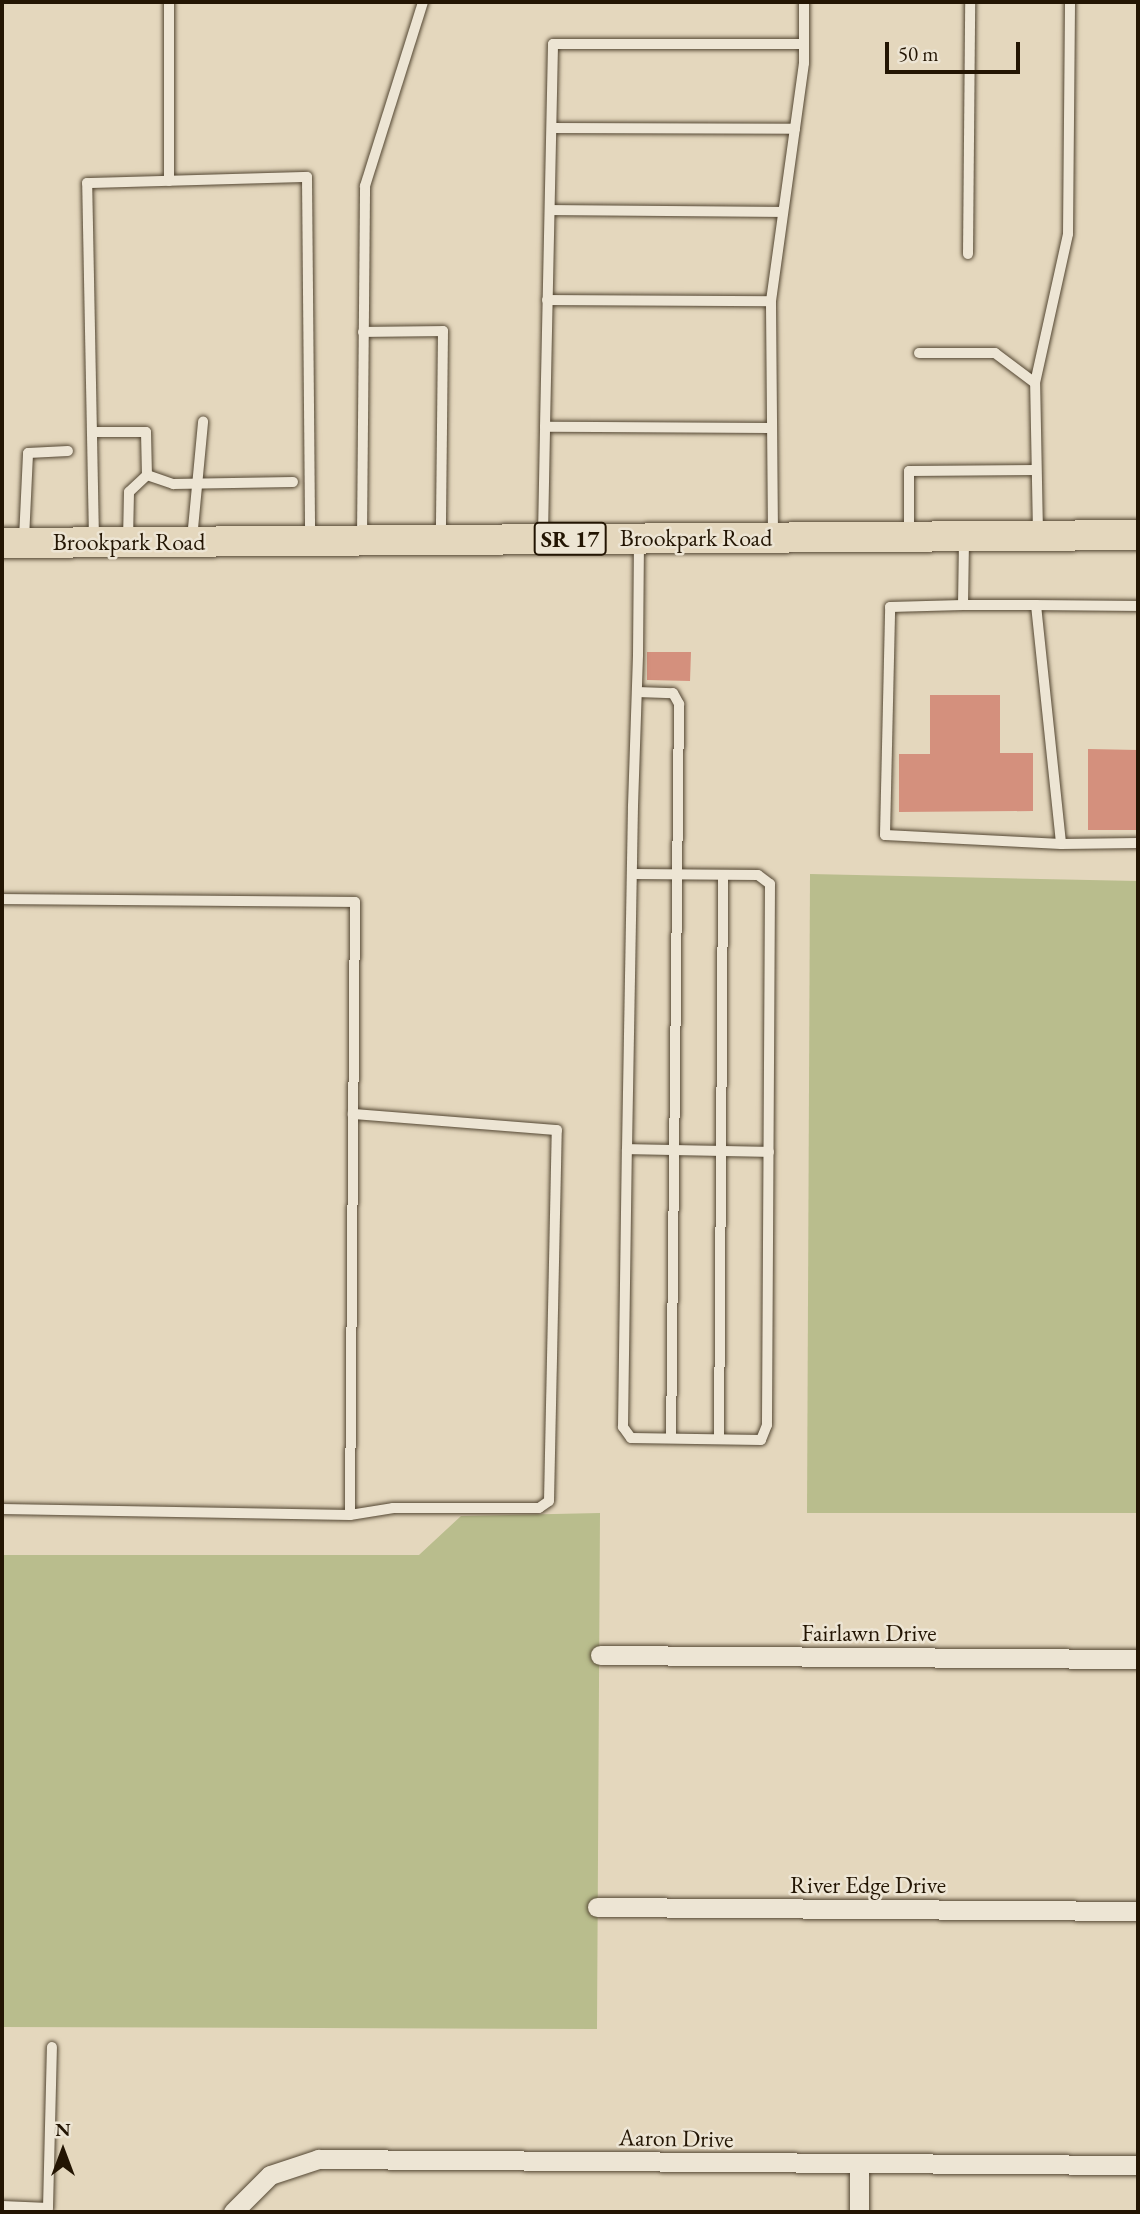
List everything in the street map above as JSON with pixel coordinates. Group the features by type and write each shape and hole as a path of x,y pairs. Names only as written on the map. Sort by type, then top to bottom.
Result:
{"main road":[{"name":"Brookpark Road","path":"13,543 1138,535"}],"street":[{"name":"Fairlawn Drive","path":"600,1655 1138,1659"},
{"name":"River Edge Drive","path":"597,1907 1138,1911"},
{"name":"Aaron Drive","path":"233,2212 270,2175 318,2159 1138,2165"},
{"path":"859,2165 859,2212"}],"lane":[{"path":"169,2 169,181"},
{"path":"362,541 365,186 423,2"},
{"path":"773,538 771,301 795,128 804,44 804,2"},
{"path":"968,254 970,2"},
{"path":"1038,536 1035,383 1068,234 1070,2"},
{"path":"543,539 553,44 804,44"},
{"path":"553,128 795,128"},
{"path":"94,543 87,183 307,177 310,541"},
{"path":"550,210 783,212"},
{"path":"547,300 771,301"},
{"path":"363,332 443,331 441,540"},
{"path":"919,353 995,354 1035,383"},
{"path":"192,542 203,422"},
{"path":"545,427 770,428"},
{"path":"92,432 146,432 147,475 129,492 128,542"},
{"path":"13,543 27,453 68,451"},
{"path":"909,537 909,471 1036,470"},
{"path":"147,475 197,484 293,482"},
{"path":"963,605 964,536"},
{"path":"632,874 758,875 771,884 766,1436 719,1439 631,1438 623,1427 626,1149 639,539"},
{"path":"1036,605 1061,844"},
{"path":"1138,606 890,607 885,835 1061,844 1138,843"},
{"path":"637,692 677,697 671,1438"},
{"path":"719,1439 723,875"},
{"path":"2,899 355,902 350,1515"},
{"path":"2,1509 350,1515 393,1508 539,1508 550,1501 557,1130 354,1114"},
{"path":"626,1149 769,1152"},
{"path":"2,2206 48,2210 52,2047"}],"green space":[{"path":"810,874 1138,881 1138,1513 807,1513"},
{"path":"600,1513 597,2029 2,2027 2,1555 419,1555 461,1516"}],"building":[{"path":"647,652 691,652 690,681 647,680"},
{"path":"930,695 1000,695 1000,753 1033,753 1033,811 899,812 899,754 930,754"},
{"path":"1088,749 1138,750 1138,830 1088,830"}]}
